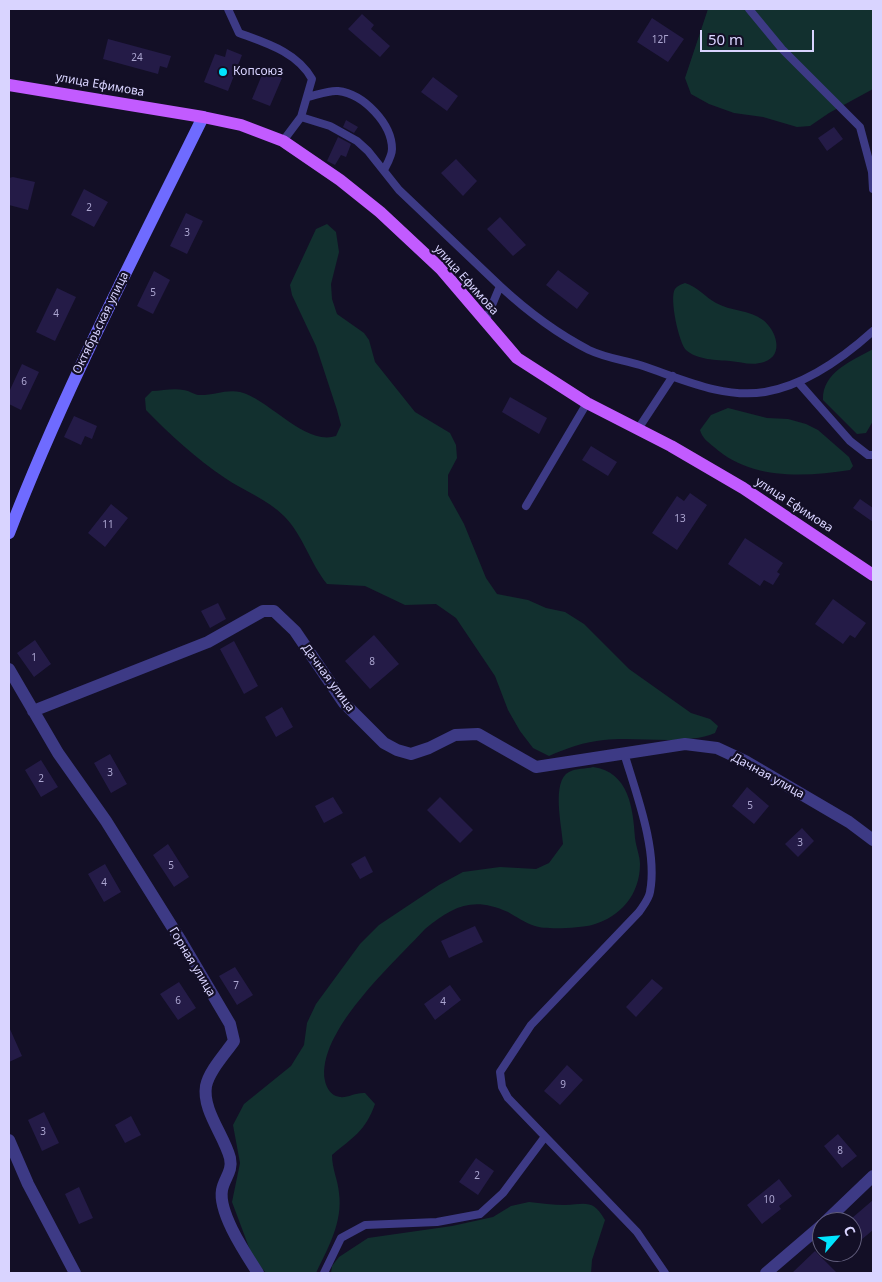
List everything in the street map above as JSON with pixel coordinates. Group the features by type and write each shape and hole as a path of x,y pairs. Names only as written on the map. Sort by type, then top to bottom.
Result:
{"main road":[{"name":"улица Ефимова","path":"9,85 203,117 241,125 283,141 340,180 380,212 441,269 517,358 587,404 638,429 743,488 873,575"}],"street":[{"name":"Октябрьская улица","path":"9,533 39,454 85,356 203,117"},
{"name":"Дачная улица","path":"34,711 208,642 263,611 274,611 295,631 344,703 384,744 397,750 411,754 429,748 455,735 464,733 478,734 536,767 685,744 717,748 745,761 849,822 873,840"},
{"name":"Горная улица","path":"9,669 58,753 106,821 230,1024 234,1040 207,1084 205,1098 226,1144 231,1161 230,1172 222,1190 224,1208 243,1250 258,1273"},
{"path":"9,1140 28,1184 75,1273"},
{"path":"835,1212 873,1176"},
{"path":"766,1273 812,1234"}],"lane":[{"path":"228,9 239,33 273,45 306,68 312,79 301,117 283,141"},
{"path":"749,9 782,49 860,127 872,172 873,189"},
{"path":"308,97 340,91 354,96 367,106 389,131 392,152 384,170"},
{"path":"301,117 330,126 350,136 368,151 422,212 530,313 604,357 638,365 726,392 749,394 767,392 798,382 842,357 873,331"},
{"path":"485,322 500,286"},
{"path":"638,429 673,376"},
{"path":"798,382 850,441 871,457"},
{"path":"526,506 587,404"},
{"path":"624,753 644,823 651,868 650,894 639,912 531,1026 500,1072 502,1087 508,1098 544,1138 600,1192 637,1232 665,1273"},
{"path":"324,1273 341,1238 365,1225 437,1222 480,1214 503,1193 544,1138"}],"green space":[{"path":"708,9 873,9 873,89 829,113 810,126 797,127 763,117 734,113 709,104 691,94 685,78"},
{"path":"327,224 336,232 339,252 331,284 332,299 337,314 364,333 369,340 375,362 415,412 450,433 456,445 457,458 448,475 448,495 464,524 486,578 497,594 528,600 546,608 565,612 584,624 629,669 691,713 710,719 718,726 715,733 703,737 675,740 617,739 597,741 562,750 549,756 533,748 520,731 508,710 495,676 456,618 436,604 405,605 365,586 327,584 291,524 284,516 204,463 146,410 145,398 152,391 179,389 198,395 230,391 240,392 263,403 287,420 312,434 324,437 336,436 341,425 337,410 316,346 292,295 290,285 316,229"},
{"path":"685,283 722,306 752,314 768,324 775,336 776,342 775,354 771,359 751,364 707,359 696,356 686,350 678,330 673,301 675,289"},
{"path":"873,349 873,421 866,433 857,434 823,400 824,390 827,382 840,368"},
{"path":"728,408 767,418 788,419 806,424 818,430 849,457 853,466 850,470 815,474 779,474 744,466 707,442 700,430 711,415"},
{"path":"593,767 605,770 622,784 627,793 633,815 640,864 637,885 627,903 612,916 592,925 563,928 535,926 496,907 474,904 454,909 425,929 360,999 332,1041 325,1062 325,1081 332,1094 343,1097 365,1093 375,1104 363,1128 332,1155 340,1204 334,1234 325,1254 316,1273 266,1273 253,1258 232,1202 240,1163 233,1125 244,1104 291,1066 304,1045 307,1023 316,1004 360,944 379,925 439,885 463,872 500,867 536,869 549,863 563,844 559,805 560,785 569,772"},
{"path":"529,1202 560,1205 588,1204 601,1213 605,1220 592,1260 591,1273 331,1273 332,1266 339,1257 368,1238 452,1226 493,1217 511,1206"}],"building":[{"path":"362,14 374,25 371,29 390,46 380,57 348,29"},
{"path":"652,18 684,39 668,62 637,42"},
{"path":"108,39 171,56 167,68 160,66 158,74 103,59"},
{"path":"227,49 242,55 228,91 204,82 215,54 225,57"},
{"path":"264,70 282,78 270,106 252,99"},
{"path":"433,77 458,96 447,111 421,92"},
{"path":"346,120 358,127 354,133 343,127"},
{"path":"834,127 843,139 827,151 818,138"},
{"path":"338,137 351,144 346,157 341,155 335,165 327,161"},
{"path":"456,159 477,181 463,196 441,173"},
{"path":"13,177 35,182 28,210 9,205 9,178"},
{"path":"84,189 108,202 94,227 71,215"},
{"path":"186,213 203,221 187,254 170,246"},
{"path":"500,217 526,245 513,256 487,229"},
{"path":"558,270 589,293 577,309 546,285"},
{"path":"154,271 170,280 153,314 137,306"},
{"path":"57,288 76,297 55,341 36,332"},
{"path":"22,364 39,372 21,410 9,404 9,392"},
{"path":"510,397 547,418 539,434 502,412"},
{"path":"74,416 97,426 92,439 85,436 81,445 64,437"},
{"path":"591,446 617,462 608,476 582,460"},
{"path":"690,493 707,505 677,550 652,533 677,496 684,501"},
{"path":"860,499 873,508 873,522 853,508"},
{"path":"111,504 128,518 105,547 88,533"},
{"path":"745,538 783,563 777,572 780,574 773,585 764,580 760,586 728,564"},
{"path":"833,599 866,623 855,638 850,635 843,644 815,624"},
{"path":"218,603 226,619 210,628 201,611"},
{"path":"374,635 399,664 370,689 345,661"},
{"path":"35,640 51,664 34,677 17,653"},
{"path":"234,641 258,686 244,694 220,649"},
{"path":"282,707 293,727 276,737 265,717"},
{"path":"110,754 127,784 111,793 94,763"},
{"path":"41,760 58,787 41,797 25,770"},
{"path":"747,787 769,806 754,824 732,806"},
{"path":"333,797 343,813 324,823 315,806"},
{"path":"440,797 473,830 460,843 427,810"},
{"path":"802,828 814,841 798,857 785,844"},
{"path":"168,844 189,877 174,887 153,855"},
{"path":"365,856 373,872 360,879 351,864"},
{"path":"105,864 121,892 104,902 88,874"},
{"path":"475,926 483,942 449,958 441,941"},
{"path":"235,967 253,995 237,1005 219,976"},
{"path":"652,979 663,988 636,1017 626,1007"},
{"path":"179,982 196,1008 178,1020 160,994"},
{"path":"450,985 461,1000 435,1020 424,1004"},
{"path":"9,1027 22,1056 9,1062"},
{"path":"567,1065 583,1080 560,1105 544,1091"},
{"path":"44,1112 59,1143 42,1151 28,1120"},
{"path":"131,1116 141,1135 125,1143 115,1125"},
{"path":"838,1134 857,1156 842,1168 824,1146"},
{"path":"476,1158 494,1171 478,1195 459,1182"},
{"path":"779,1179 792,1196 779,1206 781,1209 762,1224 747,1205"},
{"path":"79,1187 93,1218 79,1224 65,1194"},
{"path":"873,1200 873,1230 862,1239 862,1212 859,1212"},
{"path":"812,1254 812,1262 826,1262 837,1273 792,1273"}],"place":[{"name":"Копсоюз","path":"223,72"}]}
